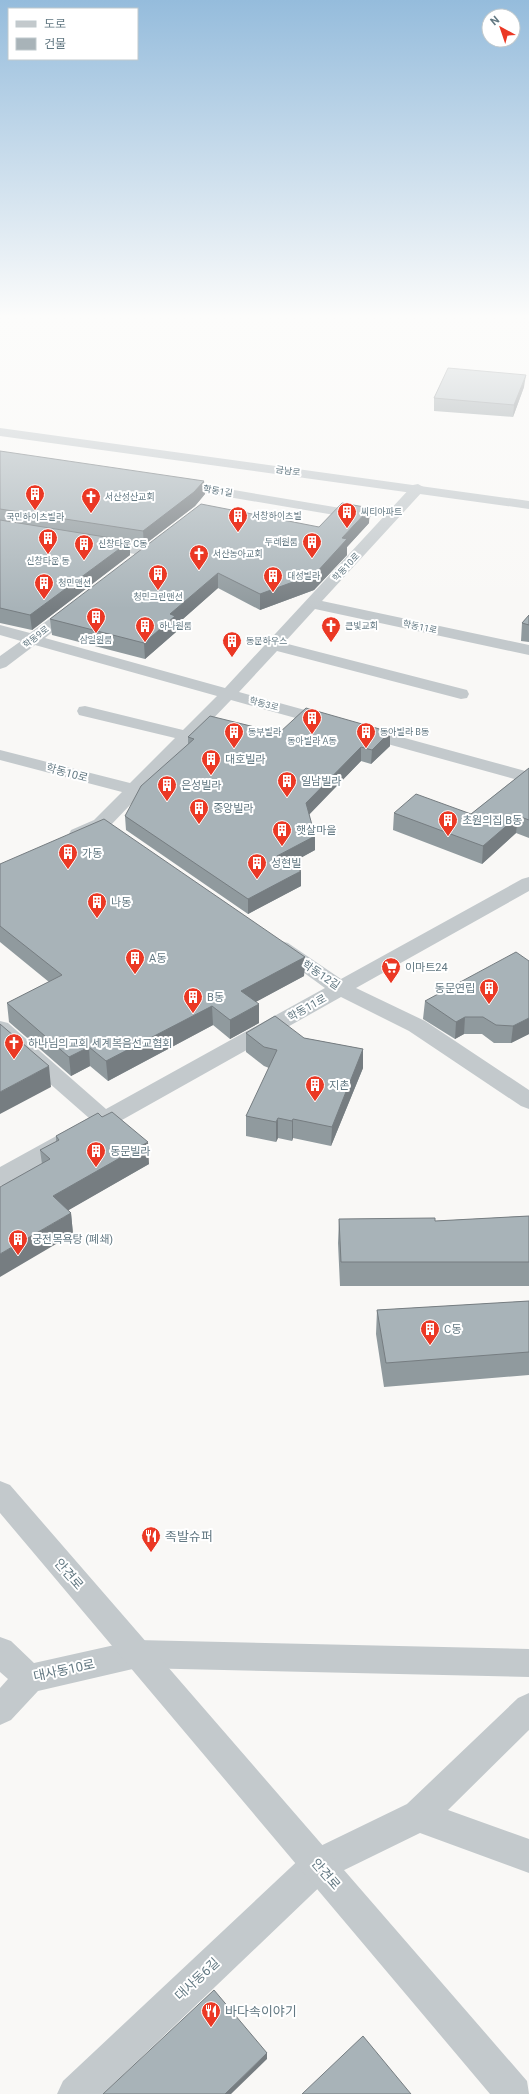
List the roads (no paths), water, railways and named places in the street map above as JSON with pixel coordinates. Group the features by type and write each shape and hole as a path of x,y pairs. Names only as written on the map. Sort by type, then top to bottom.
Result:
{"street":[{"name":"금남로","path":"0,432 418,488 529,505"},
{"name":"학동1길","path":"163,483 225,492 388,521"},
{"name":"학동10로","path":"65,840 101,824 228,694 418,488"},
{"path":"210,503 225,492"},
{"path":"85,542 152,548 129,565"},
{"name":"학동9로","path":"0,664 88,597"},
{"name":"학동11로","path":"312,604 529,650"},
{"name":"학동3로","path":"0,630 529,778"},
{"path":"274,645 461,694"},
{"path":"85,711 187,736"},
{"name":"학동10로","path":"0,755 134,790"},
{"path":"101,824 119,836"},
{"name":"학동11로","path":"0,1178 529,883"},
{"name":"학동12길","path":"269,939 341,989 417,1026 529,1101"},
{"path":"0,1028 105,1120"},
{"name":"안견로","path":"0,1493 514,2094"},
{"name":"대사동10로","path":"0,1651 29,1679 137,1654"},
{"path":"137,1654 529,1663"},
{"path":"0,1710 29,1679"},
{"name":"대사동6길","path":"76,2094 318,1865 419,1816 529,1708"},
{"path":"419,1816 529,1856"}],"place":[{"name":"국민하이츠빌라","path":"35,511"},
{"name":"서산성산교회","path":"91,514"},
{"name":"씨티아파트","path":"347,529"},
{"name":"서창하이츠빌","path":"238,533"},
{"name":"신창타운 동","path":"48,555"},
{"name":"두레원룸","path":"312,559"},
{"name":"신창타운 C동","path":"84,561"},
{"name":"서산농아교회","path":"199,571"},
{"name":"청민그린맨션","path":"158,591"},
{"name":"대성빌라","path":"273,593"},
{"name":"청민맨션","path":"44,600"},
{"name":"삼일원룸","path":"96,634"},
{"name":"하나원룸","path":"145,643"},
{"name":"큰빛교회","path":"331,643"},
{"name":"동문하우스","path":"232,658"},
{"name":"동아빌라 A동","path":"312,735"},
{"name":"동부빌라","path":"234,749"},
{"name":"동아빌라 B동","path":"366,749"},
{"name":"대호빌라","path":"211,776"},
{"name":"일남빌라","path":"287,798"},
{"name":"은성빌라","path":"167,802"},
{"name":"중앙빌라","path":"199,825"},
{"name":"초원의집 B동","path":"448,837"},
{"name":"햇살마을","path":"282,847"},
{"name":"가동","path":"68,870"},
{"name":"성현빌","path":"257,880"},
{"name":"나동","path":"97,919"},
{"name":"A동","path":"135,975"},
{"name":"이마트24","path":"391,984"},
{"name":"동문연립","path":"489,1005"},
{"name":"B동","path":"193,1014"},
{"name":"하나님의교회 세계복음선교협회","path":"14,1060"},
{"name":"지촌","path":"315,1102"},
{"name":"동문빌라","path":"96,1168"},
{"name":"궁전목욕탕 (폐쇄)","path":"18,1256"},
{"name":"C동","path":"430,1346"},
{"name":"족발슈퍼","path":"151,1553"},
{"name":"바다속이야기","path":"211,2028"}]}
